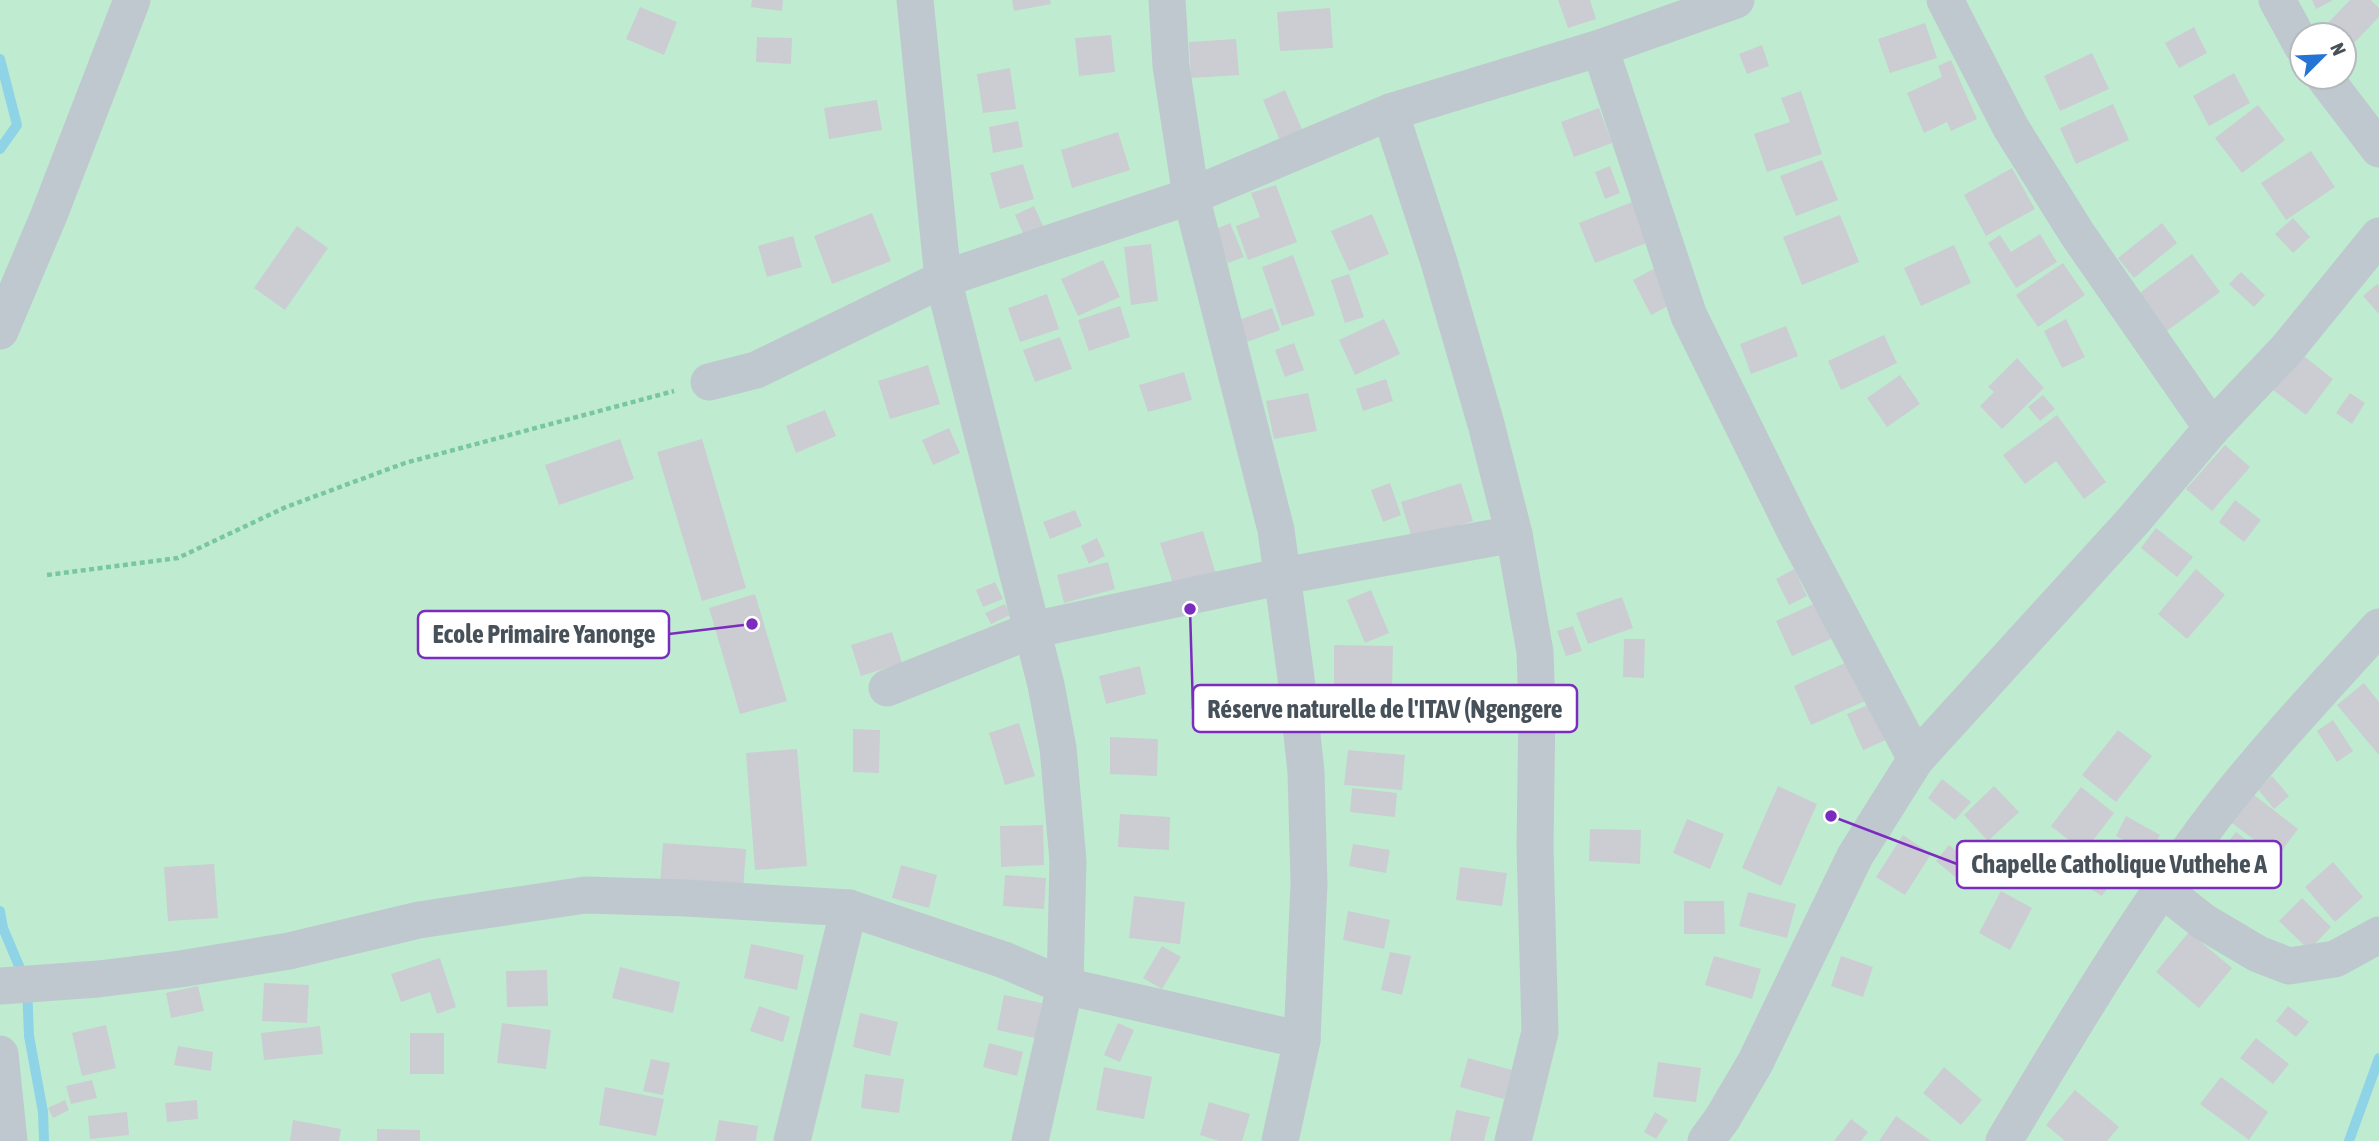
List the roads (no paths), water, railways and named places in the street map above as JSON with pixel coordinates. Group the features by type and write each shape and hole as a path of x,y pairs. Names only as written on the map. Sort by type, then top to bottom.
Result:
{"street":[{"path":"0,331 49,215 132,0"},
{"path":"915,0 943,279 1046,685 1058,748 1068,861 1065,986 1030,1141"},
{"path":"1167,0 1171,66 1191,196 1276,530 1306,772 1309,884 1302,1040 1280,1141"},
{"path":"1945,0 2011,128 2078,235 2212,428"},
{"path":"2277,0 2288,21"},
{"path":"709,382 756,370 943,279 1191,196 1390,112 1600,48 1728,1"},
{"path":"1600,48 1689,316 1797,533 1916,759"},
{"path":"2335,91 2379,149"},
{"path":"1390,112 1486,424 1514,534 1535,652 1535,847 1540,1032 1513,1141"},
{"path":"1706,1141 1755,1063 1855,856 1916,759 2124,531 2212,428 2287,349 2379,236"},
{"path":"887,688 1032,630 1283,576 1514,534"},
{"path":"2004,1141 2060,1046 2162,889 2216,815 2276,741 2379,627"},
{"path":"2162,889 2204,922 2258,954 2289,966 2335,959 2379,935"},
{"path":"17,985 98,979 194,967 289,951 419,920 585,895 849,908 1004,960 1065,986 1302,1040"},
{"path":"792,1141 849,908"},
{"path":"0,1054 9,1141"}],"waterway":[{"path":"0,59 17,125 0,149"},
{"path":"0,911 3,928 27,985 29,1036 43,1112 44,1141"},
{"path":"2349,1141 2379,1058"}],"place":[{"name":"Réserve naturelle de l'ITAV (Ngengere","path":"1190,609"},
{"name":"Ecole Primaire Yanonge","path":"752,624"},
{"name":"Chapelle Catholique Vuthehe A","path":"1831,816"}]}
